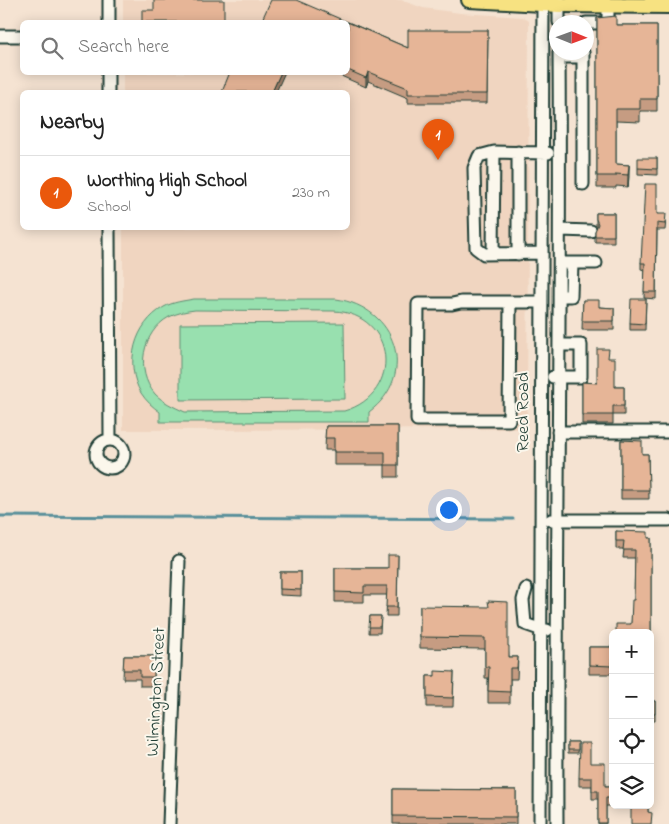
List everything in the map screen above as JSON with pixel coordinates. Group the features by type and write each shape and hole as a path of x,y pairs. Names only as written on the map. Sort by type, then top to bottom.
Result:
{"main road":[{"path":"469,0 559,2 608,6 669,6"}],"street":[{"path":"109,0 109,20"},
{"name":"Reed Road","path":"540,824 543,2"},
{"path":"559,2 559,15"},
{"path":"594,23 608,23 608,6"},
{"path":"0,36 20,36"},
{"name":"Reed Road","path":"557,824 556,630 560,154 571,113 561,60"},
{"path":"560,173 583,178 571,113 581,60"},
{"path":"108,75 108,90"},
{"path":"542,253 484,254 476,248 474,168 479,156 494,152 560,154"},
{"path":"493,254 494,152"},
{"path":"518,152 518,254"},
{"path":"109,230 110,440"},
{"path":"560,230 591,231"},
{"path":"560,263 596,263"},
{"path":"559,296 571,296 572,263"},
{"path":"510,302 509,420 418,420 418,304 452,304 461,302 510,302 541,302"},
{"path":"541,377 581,377 581,345 559,345"},
{"path":"558,432 669,432"},
{"path":"541,520 669,520"},
{"name":"Wilmington Street","path":"169,824 179,561"},
{"path":"526,588 523,600 525,624 542,630 556,630"},
{"path":"540,768 557,768"}],"shaded area":[{"path":"123,0 401,0 423,8 460,13 523,17 529,21 527,429 123,430 123,230 350,230 350,90 123,90 123,75 350,75 350,20 123,20"}],"green space":[{"path":"194,299 336,299 357,305 374,315 386,329 394,345 396,362 393,380 384,397 369,412 369,422 160,422 160,412 145,399 136,382 133,370 135,346 139,334 154,314 167,305","holes":["195,310 334,311 355,315 370,326 380,339 385,356 384,373 376,389 363,402 344,411 185,412 165,402 155,394 149,385 144,363 144,352 147,342 160,324 175,314"]},
{"path":"344,323 345,399 180,400 180,324"}],"building":[{"path":"154,0 224,0 224,20 142,20 142,10 154,10"},
{"path":"271,0 296,0 342,20 262,20"},
{"path":"616,16 616,25 657,25 657,99 640,99 640,109 616,109 616,164 629,165 628,175 597,176 597,18"},
{"path":"350,23 408,48 408,30 488,30 487,94 408,94 408,88 368,72 366,78 350,71"},
{"path":"229,75 280,75 273,90 223,90"},
{"path":"638,158 657,158 657,169 638,168"},
{"path":"645,184 657,184 657,214 666,214 665,224 657,223 656,292 644,292 645,263 641,263"},
{"path":"596,213 614,213 614,236 595,236 598,224"},
{"path":"631,299 646,299 645,324 630,323"},
{"path":"583,300 599,300 599,307 614,308 614,321 582,321"},
{"path":"597,349 609,349 608,358 615,358 615,387 624,387 624,406 613,406 613,415 582,415 582,382 597,383"},
{"path":"326,426 398,426 398,465 385,465 385,452 334,452 334,438 325,438"},
{"path":"621,440 642,441 642,454 648,454 649,490 621,490"},
{"path":"616,531 648,532 648,538 651,538 651,629 616,629 616,624 631,624 632,600 634,600 635,550 623,550 624,541 616,541"},
{"path":"388,555 398,555 397,607 386,607 387,586 364,586 364,593 335,592 335,568 388,568"},
{"path":"280,572 301,572 301,590 280,589"},
{"path":"488,601 508,602 509,657 518,657 517,668 510,668 510,692 488,691 489,667 485,667 485,638 420,637 420,606 489,607"},
{"path":"370,616 381,616 380,627 369,627"},
{"path":"589,647 609,647 609,666 589,665"},
{"path":"124,656 154,656 154,677 140,677 140,670 123,670"},
{"path":"435,671 454,672 453,698 427,697 427,676 435,676"},
{"path":"568,742 578,742 578,750 568,750"},
{"path":"580,743 590,743 590,763 605,763 605,786 609,786 609,798 606,798 606,823 598,823 598,791 592,791 592,778 579,778"},
{"path":"393,789 516,790 516,817 393,816"},
{"path":"631,809 648,809 648,812 652,813 651,824 631,824"}],"waterway":[{"path":"0,516 513,519"}],"place":[{"name":"Worthing High School","path":"438,160"}]}
